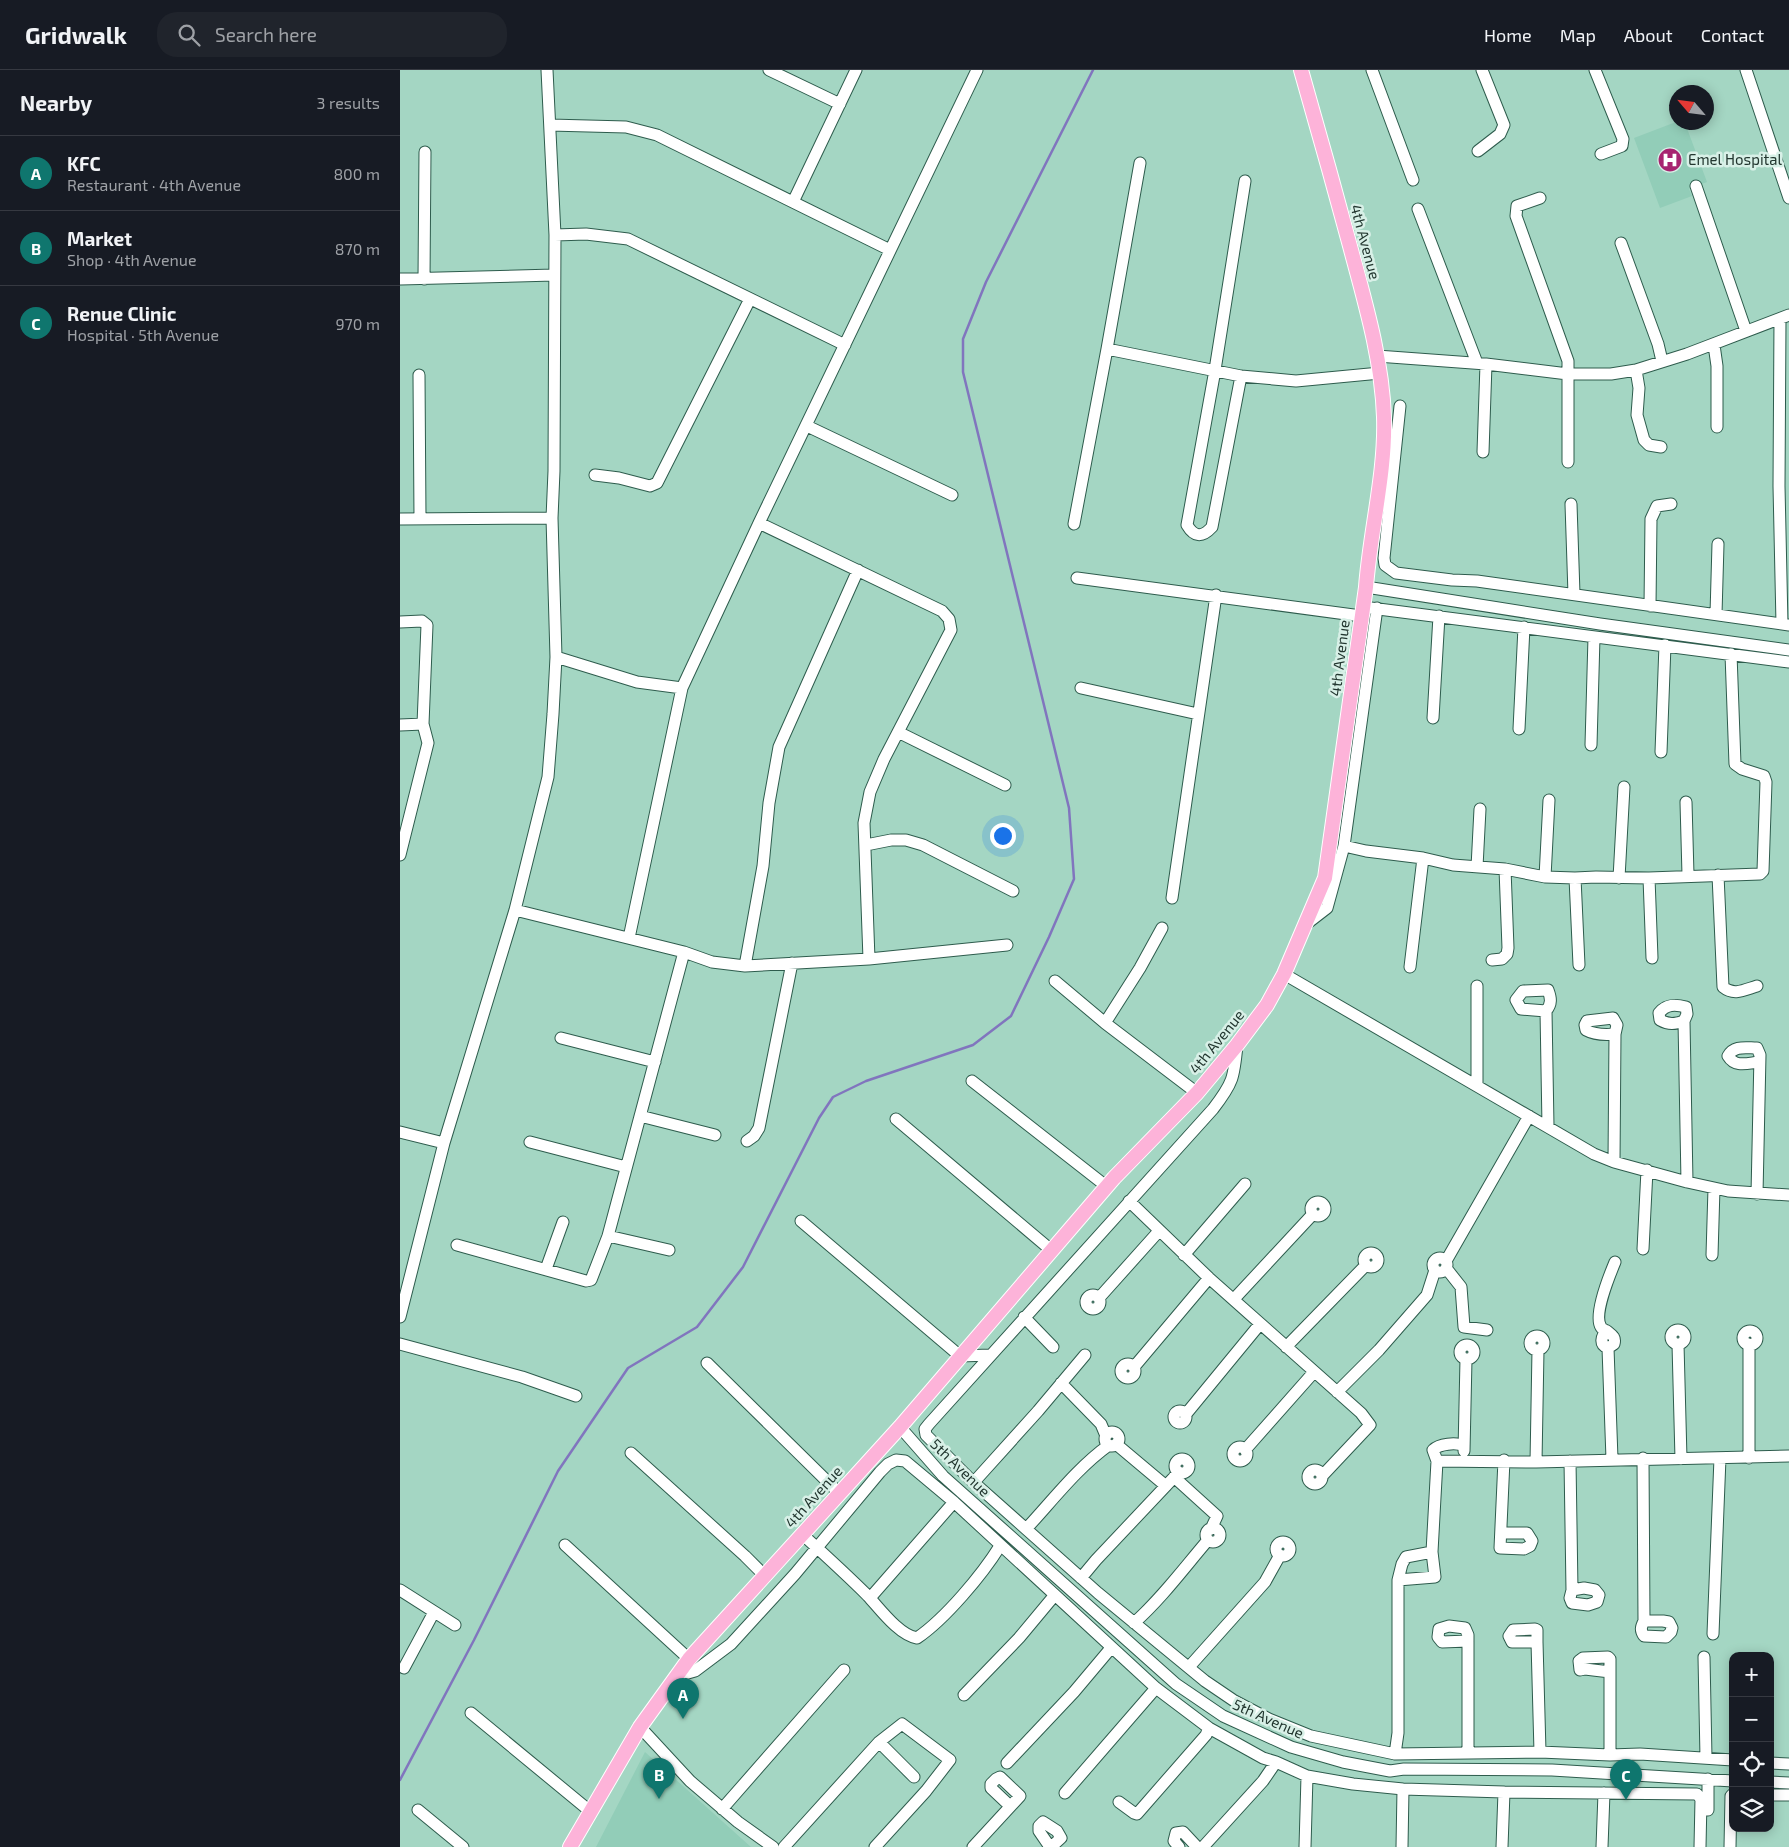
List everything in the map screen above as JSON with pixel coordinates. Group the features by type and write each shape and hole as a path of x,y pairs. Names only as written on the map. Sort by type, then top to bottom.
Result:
{"main road":[{"name":"4th Avenue","path":"570,1847 640,1727 689,1659 900,1428 1106,1186 1154,1134 1197,1093 1238,1045 1267,1005 1284,974 1326,878 1367,610 1368,562 1381,469 1384,420 1377,356 1359,281 1301,70"}],"street":[{"path":"400,1317 444,1143 515,910 548,776 556,657 552,518 554,461 554,235 546,70"},
{"path":"769,70 840,104"},
{"path":"793,202 856,70"},
{"path":"629,938 682,688 758,523 977,70"},
{"path":"1372,70 1413,180"},
{"path":"1478,151 1500,134 1504,125 1482,70"},
{"path":"1595,70 1623,139 1622,146 1601,154"},
{"path":"1746,70 1789,198"},
{"path":"550,126 626,126 657,136 890,250"},
{"path":"424,278 425,152"},
{"path":"1074,524 1140,163"},
{"path":"1241,376 1212,527 1206,534 1199,535 1191,531 1187,524 1215,370 1245,182"},
{"path":"1696,186 1746,331"},
{"path":"1540,198 1517,206 1516,216 1568,361 1568,462"},
{"path":"1418,210 1481,364 1483,452"},
{"path":"554,235 586,234 628,240 844,345"},
{"path":"1621,242 1658,344 1662,361"},
{"path":"400,279 554,275"},
{"path":"595,475 619,478 650,486 657,483 750,299"},
{"path":"1377,356 1481,364 1568,374 1611,374 1636,370 1714,345 1784,317 1779,486 1786,624 1477,581 1396,573 1385,565 1384,549 1400,406"},
{"path":"1714,345 1717,366 1716,427"},
{"path":"1107,349 1241,376 1296,382 1380,373"},
{"path":"1636,370 1639,388 1637,415 1644,440 1650,445 1661,447"},
{"path":"419,376 420,518"},
{"path":"806,426 952,495"},
{"path":"1571,504 1574,594"},
{"path":"1650,606 1651,519 1657,506 1671,504"},
{"path":"400,519 552,518"},
{"path":"758,523 942,611 949,619 951,630 898,732 870,792 864,823 870,959"},
{"path":"1716,614 1718,544"},
{"path":"746,966 764,866 769,803 779,747 858,570"},
{"path":"1077,578 1216,595 1438,616 1789,662"},
{"path":"1434,598 1452,580"},
{"path":"1366,587 1600,624 1789,650"},
{"path":"1172,898 1216,595"},
{"path":"1305,925 1327,908 1344,846 1367,610"},
{"path":"1433,718 1438,616"},
{"path":"400,622 422,621 427,625 423,724 428,743 400,855"},
{"path":"1519,729 1524,627"},
{"path":"1591,745 1594,637"},
{"path":"1660,752 1665,645"},
{"path":"1344,846 1366,852 1423,858 1454,865 1505,869 1546,877 1649,878 1756,875 1763,871 1766,782 1764,776 1742,769 1735,764 1731,654"},
{"path":"556,657 637,682 682,688"},
{"path":"1081,688 1198,714"},
{"path":"400,725 423,724"},
{"path":"898,732 1005,785"},
{"path":"1619,878 1624,787"},
{"path":"1546,877 1549,800"},
{"path":"1686,802 1688,876"},
{"path":"1477,867 1480,808"},
{"path":"866,845 891,840 906,840 923,845 1013,891"},
{"path":"1410,967 1423,858"},
{"path":"1492,960 1502,959 1507,954 1508,948 1505,869"},
{"path":"1718,875 1723,987 1728,991 1738,992 1757,986"},
{"path":"1575,878 1579,965"},
{"path":"1649,878 1652,958"},
{"path":"515,910 684,952 712,962 746,966 870,959 1007,945"},
{"path":"1105,1023 1140,968 1162,928"},
{"path":"457,1245 586,1281 591,1280 608,1236 684,952"},
{"path":"747,1141 754,1136 759,1128 792,963"},
{"path":"1284,974 1594,1154 1614,1162 1714,1188 1757,1194 1789,1195"},
{"path":"1055,981 1105,1023 1197,1093"},
{"path":"1477,986 1477,1086"},
{"path":"1546,1011 1548,1126"},
{"path":"1684,1021 1687,1182"},
{"path":"1614,1162 1615,1034"},
{"path":"561,1038 655,1062"},
{"path":"1238,1045 1233,1078 1223,1096 925,1429 926,1435 972,1481 1134,1623 1189,1668 1233,1700 1268,1719 1311,1736 1396,1754 1540,1752 1610,1755 1640,1754 1729,1760"},
{"path":"1757,1194 1759,1062"},
{"path":"972,1081 1106,1186"},
{"path":"640,1116 715,1135"},
{"path":"1336,1392 1379,1350 1427,1295 1529,1116"},
{"path":"896,1119 1051,1250"},
{"path":"400,1132 444,1143"},
{"path":"530,1142 626,1167"},
{"path":"1643,1249 1647,1170"},
{"path":"1184,1255 1245,1184"},
{"path":"1712,1256 1714,1188"},
{"path":"1129,1201 1209,1278 1361,1413 1370,1426 1322,1475"},
{"path":"1234,1299 1313,1214"},
{"path":"801,1221 960,1356 990,1355"},
{"path":"546,1269 563,1222"},
{"path":"1099,1298 1159,1231"},
{"path":"608,1236 669,1250"},
{"path":"1612,1459 1608,1348 1603,1346 1601,1342 1602,1337 1607,1332 1600,1327 1600,1302 1615,1262"},
{"path":"1286,1347 1366,1265"},
{"path":"1442,1266 1462,1287 1464,1327 1487,1330"},
{"path":"1134,1367 1209,1278"},
{"path":"1024,1317 1053,1347"},
{"path":"1186,1414 1260,1324"},
{"path":"400,1344 522,1377 576,1396"},
{"path":"1678,1344 1681,1459"},
{"path":"1749,1344 1749,1458"},
{"path":"1536,1462 1538,1350"},
{"path":"972,1481 1062,1383 1085,1355"},
{"path":"1466,1359 1464,1456 1468,1462"},
{"path":"707,1363 839,1493"},
{"path":"1245,1450 1314,1372"},
{"path":"1062,1383 1101,1424 1110,1442 1173,1478 1217,1516 1210,1535 1155,1605 1134,1623"},
{"name":"5th Avenue","path":"900,1428 943,1476 1176,1684 1223,1716 1291,1747 1343,1762 1390,1771 1404,1769 1552,1770 1729,1780"},
{"path":"1026,1529 1080,1470 1110,1442"},
{"path":"1398,1580 1435,1578 1432,1552 1437,1461 1434,1450 1437,1446 1459,1443 1464,1446"},
{"path":"631,1453 765,1576"},
{"path":"1437,1461 1504,1460 1536,1462 1789,1456"},
{"path":"1643,1458 1644,1621"},
{"path":"1713,1634 1720,1458"},
{"path":"680,1671 695,1672 731,1644 818,1548 880,1472 888,1464 896,1460 905,1461 954,1502 1156,1688 1209,1728 1263,1758 1308,1776 1353,1784 1403,1789 1697,1794 1701,1799 1700,1847"},
{"path":"1501,1533 1504,1460"},
{"path":"1570,1461 1572,1590"},
{"path":"943,1476 972,1481"},
{"path":"854,1477 857,1500"},
{"path":"1081,1578 1173,1478"},
{"path":"967,1496 972,1515 981,1527"},
{"path":"870,1598 954,1502"},
{"path":"814,1522 828,1535"},
{"path":"803,1535 870,1598 882,1612 910,1637 917,1638 925,1633 983,1572 1000,1546"},
{"path":"565,1545 689,1659"},
{"path":"1396,1754 1398,1733 1398,1580 1406,1557 1432,1552"},
{"path":"1189,1668 1265,1582 1280,1556"},
{"path":"400,1590 455,1626"},
{"path":"964,1695 1019,1638 1054,1596"},
{"path":"404,1668 434,1612"},
{"path":"1468,1641 1468,1752"},
{"path":"1537,1642 1540,1752"},
{"path":"1007,1763 1074,1692 1111,1648"},
{"path":"1704,1657 1706,1758"},
{"path":"722,1808 844,1670"},
{"path":"1610,1672 1610,1755"},
{"path":"1065,1793 1156,1688"},
{"path":"471,1713 590,1812"},
{"path":"784,1847 879,1742 902,1724 950,1760 926,1791 875,1847"},
{"path":"640,1727 690,1781 773,1847"},
{"path":"1119,1802 1134,1814 1137,1814 1206,1735 1209,1728"},
{"path":"879,1742 914,1777"},
{"path":"1640,1754 1637,1764 1642,1776"},
{"path":"1203,1847 1263,1781 1276,1762"},
{"path":"1774,1763 1789,1764"},
{"path":"1602,1847 1600,1793 1606,1786 1608,1773"},
{"path":"1305,1847 1308,1776"},
{"path":"1708,1779 1708,1847"},
{"path":"1774,1782 1789,1783"},
{"path":"1402,1847 1403,1789"},
{"path":"1502,1847 1504,1792"},
{"path":"1774,1795 1789,1795"},
{"path":"973,1847 1010,1806"},
{"path":"418,1810 463,1847"},
{"path":"1179,1847 1174,1841 1176,1834 1183,1832 1197,1847"},
{"path":"1730,1832 1730,1847"}],"shaded area":[{"name":"Emel Hospital","path":"1669,125 1669,130 1688,130 1707,182 1689,189 1692,196 1660,208 1634,138"},
{"path":"645,1752 751,1847 596,1847"}],"waterway":[{"path":"400,1780 474,1640 558,1471 628,1368 697,1327 743,1267 819,1118 833,1097 866,1081 973,1045 1011,1016 1049,937 1074,879 1069,808 963,372 963,339 986,282 1093,70"}],"place":[{"name":"Emel Hospital","path":"1670,160"},
{"name":"KFC","path":"683,1719"},
{"name":"Market","path":"659,1799"},
{"name":"Renue Clinic","path":"1626,1800"}]}
